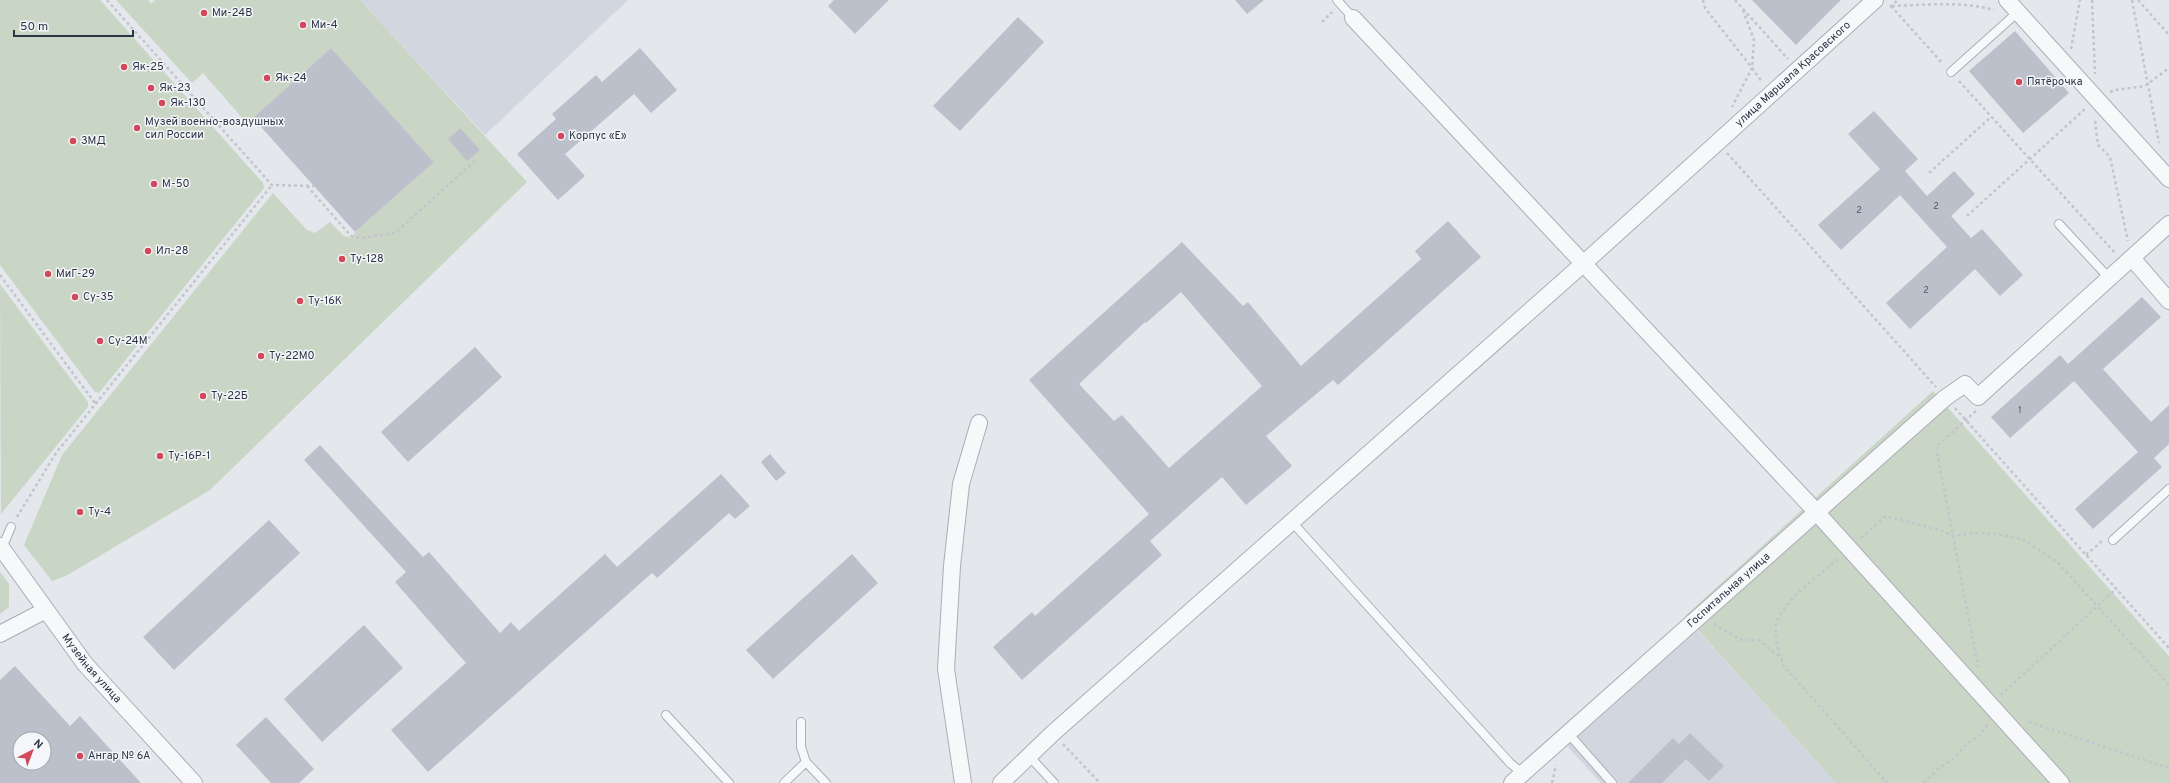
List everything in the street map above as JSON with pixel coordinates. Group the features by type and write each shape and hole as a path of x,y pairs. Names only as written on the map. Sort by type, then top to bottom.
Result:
{"street":[{"name":"улица Маршала Красовского","path":"1000,783 1053,733 1583,264 1875,0"},
{"path":"2013,9 2068,67 2094,101 2167,174"},
{"path":"1353,18 1813,508 2061,783"},
{"path":"2109,278 2169,224"},
{"path":"2128,261 2169,301"},
{"name":"Госпитальная улица","path":"1517,778 1813,508 1945,398 1965,384 1978,397 2109,278"},
{"path":"963,783 946,669 952,566 961,484 979,422"},
{"name":"Музейная улица","path":"1,547 85,664 194,783"},
{"path":"0,634 46,610"}],"lane":[{"path":"1337,0 1353,18"},
{"path":"1951,72 2013,9"},
{"path":"2059,224 2109,278"},
{"path":"2113,540 2169,489"},
{"path":"1292,522 1510,763 1517,778"},
{"path":"1,547 11,527"},
{"path":"666,715 729,783"},
{"path":"800,722 801,747 806,762 826,783"},
{"path":"1568,733 1612,783"},
{"path":"1029,756 1054,783"},
{"path":"784,783 806,762"}],"path":[{"path":"107,0 272,185 314,186"},
{"path":"1703,0 1705,8 1752,68 1770,95"},
{"path":"1735,0 1798,70"},
{"path":"2068,67 2080,0"},
{"path":"2092,0 2094,101 2098,145 2110,157 2128,261"},
{"path":"2132,0 2159,144"},
{"path":"2138,0 2169,35"},
{"path":"2013,9 1932,4 1891,6 2030,159 2128,261"},
{"path":"1732,130 1732,107 1752,68 1754,40 1742,8"},
{"path":"1967,216 2094,101 2116,90 2148,84 2169,68"},
{"path":"1929,173 1991,117"},
{"path":"306,186 351,236 361,238 395,233 477,159"},
{"path":"11,527 56,453 272,185"},
{"path":"0,275 95,403"},
{"path":"1966,420 1936,447 1978,668"},
{"path":"1887,783 1783,665 1776,626 1784,607 1886,516 1953,536 1973,533 1996,534 2022,539 2057,562 2169,686"},
{"path":"1924,783 1938,769 1954,758 1969,742 1979,736 1993,708 2116,589"},
{"path":"1711,622 1741,640 1759,640 1782,659"},
{"path":"2027,722 2169,768"},
{"path":"1053,733 1100,783"}],"shaded area":[{"path":"360,0 628,0 485,135"},
{"path":"1697,630 1836,783 1601,783 1567,746"}],"green space":[{"path":"0,0 100,0 263,183 264,188 99,393 95,392 0,265"},
{"path":"116,0 148,0 151,4 155,0 360,0 527,182 210,490 66,576 52,581 24,545 62,455 273,193 307,230 315,233 330,222 344,236 352,238 355,232 434,162 331,48 253,118 245,121 203,73 192,83"},
{"path":"0,284 88,402 88,407 1,514"},
{"path":"1933,391 2169,656 2169,783 1836,783 1685,616"},
{"path":"0,572 9,584 9,607 0,614"}],"building":[{"path":"834,0 889,0 855,34 828,6"},
{"path":"1235,0 1264,0 1247,14"},
{"path":"1752,0 1841,0 1796,45"},
{"path":"1018,17 1044,42 960,131 933,106"},
{"name":"Пятёрочка","path":"2015,31 2069,93 2023,133 1969,71"},
{"path":"331,48 434,162 355,232 253,118"},
{"name":"Корпус «Е»","path":"640,48 677,90 651,113 634,94 565,154 585,176 558,200 517,154 556,119 552,114 596,75 602,82"},
{"path":"1874,111 1918,159 1905,171 1927,196 1954,171 1975,194 1951,216 1971,238 1982,229 2023,275 2000,296 1975,269 1910,329 1886,303 1947,247 1900,195 1841,250 1818,225 1880,169 1848,134"},
{"path":"460,128 480,150 467,161 448,139"},
{"path":"1448,221 1481,257 1338,385 1333,380 1266,436 1292,466 1246,505 1222,477 1150,541 1162,555 1022,680 993,647 1032,612 1035,616 1149,514 1029,380 1182,242 1243,306 1248,302 1301,366 1421,259 1415,251","holes":["1181,292 1262,386 1169,468 1122,415 1114,421 1079,384 1145,322 1146,323"]},
{"path":"2142,297 2161,317 2103,369 2151,422 2169,405 2169,444 2154,458 2162,467 2093,529 2075,509 2138,452 2074,381 2010,438 1991,417 2060,355 2068,364"},
{"path":"475,347 502,377 408,462 381,432"},
{"path":"320,445 423,557 429,552 500,633 511,622 519,631 605,554 617,567 721,474 750,506 735,519 729,513 657,578 652,573 428,772 391,730 466,663 395,582 406,572 304,460"},
{"path":"770,454 786,473 776,481 761,462"},
{"path":"269,520 300,553 174,670 143,637"},
{"path":"852,554 878,583 773,679 746,650"},
{"path":"364,625 403,668 322,742 284,699"},
{"path":"15,666 70,726 80,716 141,783 0,783 0,680"},
{"path":"266,717 314,769 299,783 271,783 236,745"},
{"path":"1690,733 1724,766 1709,781 1686,759 1662,783 1628,783 1673,738 1679,744"}],"place":[{"name":"Ми-24В","path":"204,13"},
{"name":"Ми-4","path":"303,25"},
{"name":"Як-25","path":"124,67"},
{"name":"Як-24","path":"267,78"},
{"name":"Пятёрочка","path":"2019,82"},
{"name":"Як-23","path":"151,88"},
{"name":"Як-130","path":"162,103"},
{"name":"Музей военно-воздушных сил России","path":"137,128"},
{"name":"Корпус «Е»","path":"561,136"},
{"name":"3МД","path":"73,141"},
{"name":"М-50","path":"154,184"},
{"name":"Ил-28","path":"148,251"},
{"name":"Ту-128","path":"342,259"},
{"name":"МиГ-29","path":"48,274"},
{"name":"Су-35","path":"75,297"},
{"name":"Ту-16К","path":"300,301"},
{"name":"Су-24М","path":"100,341"},
{"name":"Ту-22М0","path":"261,356"},
{"name":"Ту-22Б","path":"203,396"},
{"name":"Ту-16Р-1","path":"160,456"},
{"name":"Ту-4","path":"80,512"},
{"name":"Ангар № 6А","path":"80,756"}]}
